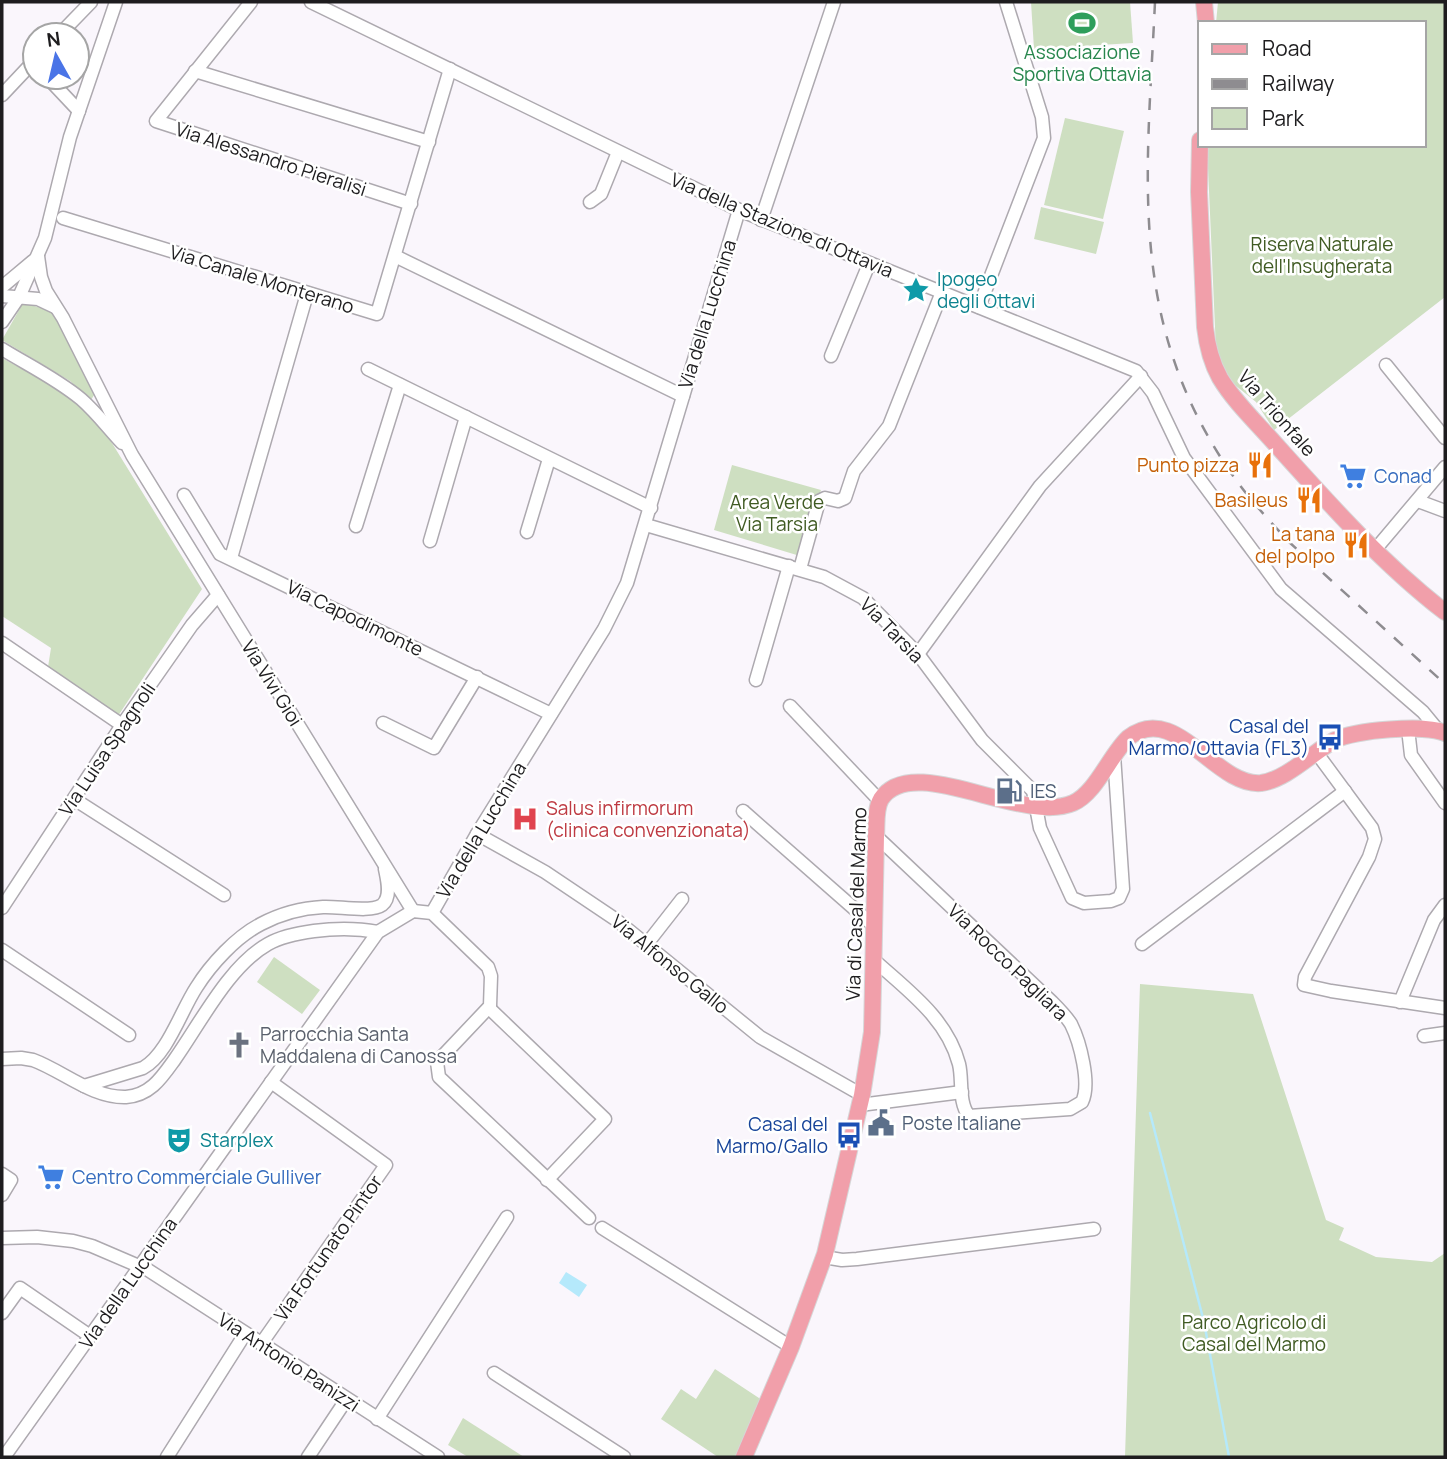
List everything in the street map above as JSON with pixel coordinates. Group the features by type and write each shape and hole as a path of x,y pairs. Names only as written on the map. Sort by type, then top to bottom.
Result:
{"main road":[{"path":"1203,2 1206,21"},
{"path":"1212,21 1213,2"},
{"name":"Via Trionfale","path":"1200,147 1199,201 1204,319 1207,342 1215,368 1223,383 1244,409 1374,551 1445,612"},
{"name":"Via di Casal del Marmo","path":"744,1457 791,1347 824,1257 861,1100 871,1041 876,836 880,801 898,787 922,782 1036,808 1061,806 1079,800 1124,742 1137,732 1147,729 1161,730 1187,742 1237,779 1257,783 1277,778 1344,736 1408,729 1441,731"}],"street":[{"path":"73,21 91,2"},
{"path":"2,322 19,297 48,228 66,149 116,2"},
{"name":"Via Alessandro Pieralisi","path":"251,2 156,121 411,204"},
{"name":"Via della Stazione di Ottavia","path":"311,2 761,220 1129,368 1141,376"},
{"path":"761,220 834,2"},
{"path":"979,307 1045,135 1042,117 1006,2"},
{"name":"Via Canale Monterano","path":"63,218 377,314 450,69"},
{"path":"195,71 429,142"},
{"path":"2,95 21,75"},
{"path":"60,91 79,111"},
{"path":"590,202 601,194 618,152"},
{"name":"Via della Lucchina","path":"4,1457 378,932 413,911 432,913 618,601 629,578 651,508 739,210"},
{"path":"2,287 38,256"},
{"name":"Via Vivi Gioi","path":"38,256 41,277 55,307 132,455 413,911"},
{"path":"395,256 683,396"},
{"path":"831,356 869,264"},
{"path":"756,680 819,501 825,498 838,501 845,498 854,471 889,426 942,292"},
{"path":"231,558 307,294"},
{"path":"2,296 38,299 55,307"},
{"name":"Via Vivi Gioi","path":"2,349 79,397 132,455"},
{"path":"1386,365 1445,438"},
{"path":"368,369 651,508"},
{"path":"918,654 1040,486 1141,376 1156,397 1184,458 1281,589 1423,712 1441,731"},
{"path":"356,526 400,385"},
{"path":"430,541 466,417"},
{"path":"527,532 550,459"},
{"path":"1374,551 1445,467"},
{"name":"Via Capodimonte","path":"184,495 220,554 551,714"},
{"path":"1418,500 1445,510"},
{"name":"Via Tarsia","path":"646,524 794,568 835,582 863,598 918,654 982,740 1033,791 1040,828 1072,898 1079,902 1111,901 1119,898 1123,885 1114,755"},
{"name":"Via Luisa Spagnoli","path":"2,908 122,725 192,625 218,595"},
{"path":"2,643 122,725"},
{"path":"383,723 434,748 477,677"},
{"path":"790,706 880,801"},
{"path":"1408,729 1411,755 1445,803"},
{"path":"1316,752 1372,828 1374,844 1303,983 1306,986 1445,1008"},
{"path":"1142,944 1345,792"},
{"path":"74,799 223,895"},
{"path":"743,811 874,926"},
{"name":"Via Alfonso Gallo","path":"477,834 545,873 615,919 760,1037 861,1100"},
{"name":"Via Rocco Pagliara","path":"874,960 919,1000 939,1022 958,1060 965,1111 971,1118 1074,1108 1082,1102 1085,1092 1079,1044 1068,1019 876,836"},
{"path":"84,1086 150,1064 159,1055 196,987 248,933 273,919 316,907 369,908 385,902 385,865"},
{"path":"646,945 682,899"},
{"path":"1400,1002 1434,920 1445,905"},
{"path":"432,913 490,969 489,1008 437,1062 437,1073 589,1218"},
{"path":"273,919 278,939"},
{"path":"2,1059 33,1060 106,1094 126,1097 142,1093 156,1085 237,970 252,956 278,939 323,930 378,932"},
{"path":"2,950 130,1035"},
{"path":"489,1008 605,1119 547,1180"},
{"path":"1424,1035 1445,1033"},
{"name":"Via Fortunato Pintor","path":"261,1344 386,1165 271,1082"},
{"path":"861,1100 962,1092"},
{"path":"2,1195 7,1177"},
{"path":"377,1419 507,1217"},
{"path":"601,1228 791,1347"},
{"path":"824,1257 857,1259 1094,1229"},
{"name":"Via Antonio Panizzi","path":"2,1238 37,1237 73,1241 140,1266 435,1456"},
{"path":"2,1313 20,1288 90,1336"},
{"path":"167,1457 245,1334"},
{"path":"494,1373 624,1457"},
{"path":"308,1457 346,1400"}],"green space":[{"name":"Associazione Sportiva Ottavia","path":"1031,2 1130,2 1133,43 1034,49"},
{"name":"Riserva Naturale dell'Insugherata","path":"1218,2 1445,2 1445,297 1274,430 1256,402 1230,381 1216,350 1207,147 1426,147 1426,21 1216,21"},
{"path":"1065,118 1124,131 1103,219 1044,205"},
{"path":"1041,207 1104,222 1096,254 1034,239"},
{"path":"23,303 49,310 58,317 96,392 91,400 70,381 2,340"},
{"path":"2,358 63,391 77,402 107,435 202,589 118,716 48,667 51,648 2,616"},
{"name":"Area Verde Via Tarsia","path":"732,465 821,490 800,556 714,530"},
{"path":"274,957 320,990 302,1014 257,982"},
{"name":"Parco Agricolo di Casal del Marmo","path":"1140,984 1253,994 1326,1220 1344,1228 1339,1240 1376,1257 1432,1262 1445,1253 1445,1457 1125,1457"},
{"path":"715,1369 762,1400 736,1457 718,1457 661,1419 681,1389 696,1399"},
{"path":"463,1418 524,1457 468,1457 448,1445"}],"water":[{"path":"566,1272 587,1285 579,1297 559,1283"}],"waterway":[{"path":"1150,1113 1204,1322 1229,1457"}],"railway":[{"path":"1155,2 1148,187 1151,245 1159,303 1174,360 1197,416 1231,473 1289,542 1445,684"}],"place":[{"name":"Associazione Sportiva Ottavia","path":"1082,23"},
{"name":"Ipogeo degli Ottavi","path":"916,290"},
{"name":"Punto pizza","path":"1260,465"},
{"name":"Conad","path":"1353,476"},
{"name":"Basileus","path":"1309,500"},
{"name":"La tana del polpo","path":"1356,545"},
{"name":"Casal del Marmo/Ottavia (FL3)","path":"1330,737"},
{"name":"IES","path":"1009,791"},
{"name":"Salus infirmorum (clinica convenzionata)","path":"525,819"},
{"name":"Parrocchia Santa Maddalena di Canossa","path":"239,1045"},
{"name":"Poste Italiane","path":"881,1123"},
{"name":"Casal del Marmo/Gallo","path":"849,1135"},
{"name":"Starplex","path":"179,1140"},
{"name":"Centro Commerciale Gulliver","path":"51,1177"}]}
